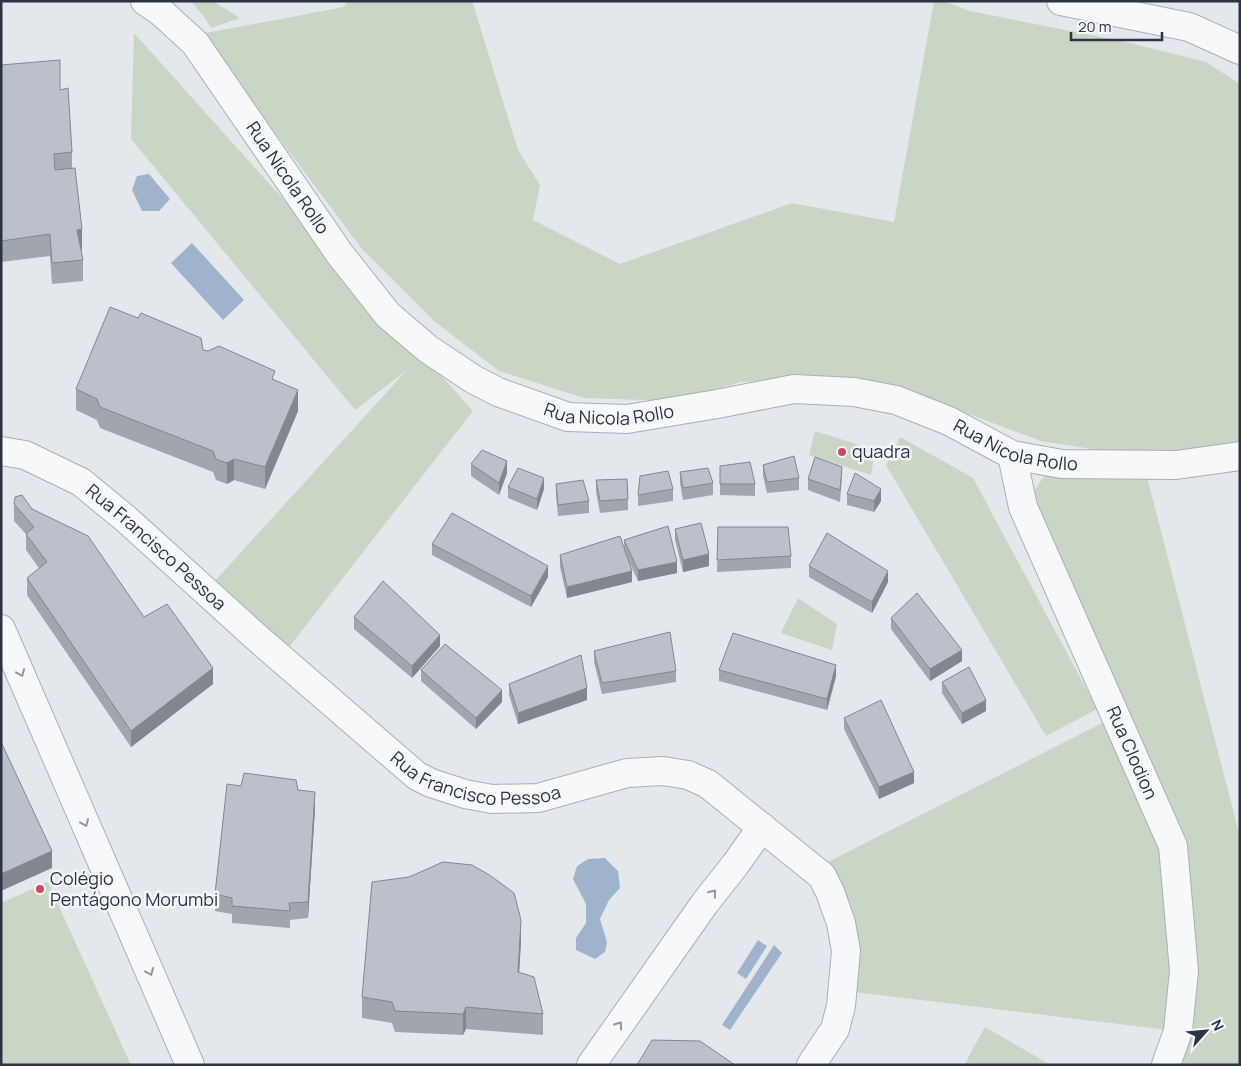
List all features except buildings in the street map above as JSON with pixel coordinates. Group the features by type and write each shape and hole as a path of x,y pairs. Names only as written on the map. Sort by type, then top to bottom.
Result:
{"street":[{"name":"Rua Nicola Rollo","path":"145,1 161,12 195,43 339,253 388,315 428,349 473,379 498,392 568,418 627,419 794,389 854,392 896,400 949,421 1012,455 1062,464 1176,465 1240,456"},
{"path":"1061,1 1189,27 1240,50"},
{"name":"Rua Francisco Pessoa","path":"1,451 25,455 81,482 126,519 255,636 417,776 431,783 466,794 492,799 538,798 627,773 663,771 688,775 708,784 822,876 830,892 841,923 846,951 841,1006 835,1029 811,1065"},
{"name":"Rua Clodion","path":"1012,455 1023,507 1173,846 1184,970 1178,1031 1166,1065"},
{"path":"1,629 190,1065"},
{"path":"591,1065 705,903 762,828"}],"green space":[{"path":"191,1 213,1 240,18 211,28"},
{"path":"347,1 475,1 473,4 518,150 540,185 533,220 620,264 792,203 894,222 934,1 944,1 970,11 1126,42 1206,62 1240,84 1240,443 1181,451 1105,451 1041,441 913,393 821,377 741,382 673,401 584,398 499,371 434,321 362,249 201,34 344,7"},
{"path":"134,33 473,411 286,651 213,583 407,370 355,410 131,139"},
{"name":"quadra","path":"815,431 875,450 871,475 809,455"},
{"path":"900,437 973,478 1097,709 1046,736 886,465"},
{"path":"1049,469 1147,477 1240,837 1240,1065 1166,1065 1177,1031 854,992 814,869 1116,716 1023,507"},
{"path":"798,598 837,624 832,650 781,633"},
{"path":"48,882 131,1065 1,1065 1,903"},
{"path":"985,1027 1051,1065 964,1065"}],"water":[{"path":"149,174 170,199 159,211 142,211 132,190 137,176"},
{"path":"192,243 244,300 223,320 171,263"},
{"path":"605,858 618,871 620,888 609,900 600,919 607,942 605,952 595,959 576,950 576,938 586,923 586,904 573,879 577,866 588,859"},
{"path":"758,940 767,946 746,979 737,973"},
{"path":"774,945 782,953 730,1030 722,1025"}],"place":[{"name":"quadra","path":"842,452"},
{"name":"Colégio Pentágono Morumbi","path":"40,889"}]}
